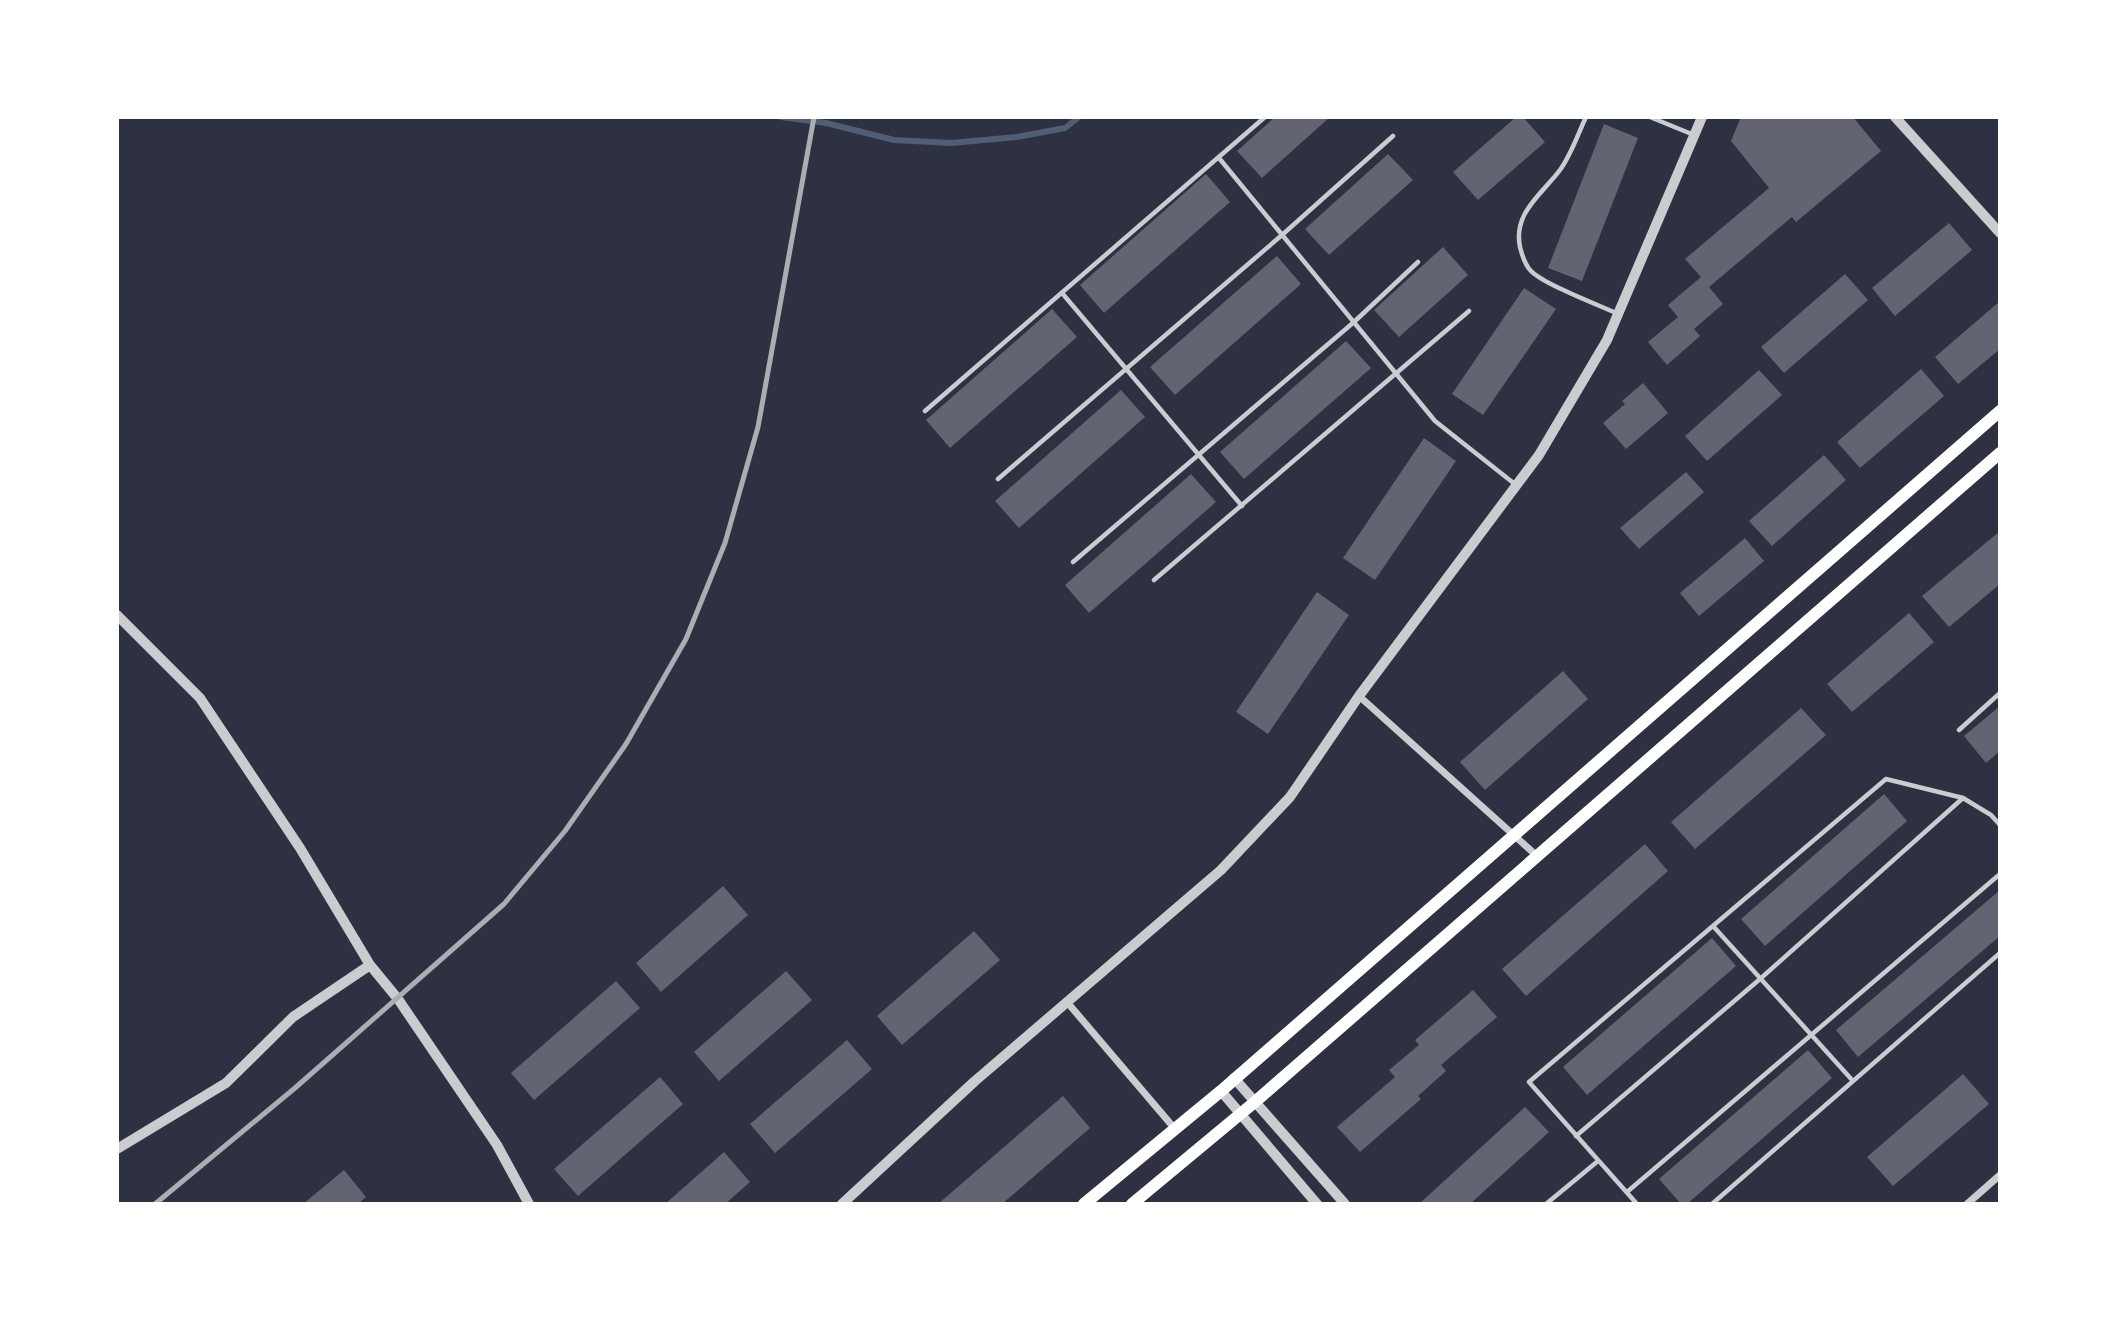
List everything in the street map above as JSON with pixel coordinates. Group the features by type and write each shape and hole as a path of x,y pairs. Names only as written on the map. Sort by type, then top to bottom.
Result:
{"main road":[{"path":"1084,1204 1221,1091 2000,411"},
{"path":"1132,1204 1256,1101 2000,453"}],"street":[{"path":"842,1204 975,1081 1221,870 1290,797 1359,696 1539,455 1567,409 1607,340 1702,117"},
{"path":"1895,117 2000,233"},
{"path":"117,615 200,698 300,848 370,965 398,999 497,1145 529,1204"},
{"path":"1359,696 1537,856"},
{"path":"117,1149 226,1083 293,1017 370,965"},
{"path":"1067,1002 1175,1129"},
{"path":"1234,1078 1345,1204"},
{"path":"1221,1091 1317,1204"},
{"path":"1967,1204 2000,1175"}],"lane":[{"path":"925,411 1265,117"},
{"path":"1586,117 1561,168 1531,204 1522,218 1517,234 1522,254 1531,271 1546,281 1619,314"},
{"path":"1650,117 1695,135"},
{"path":"999,479 1393,136"},
{"path":"1219,158 1435,421 1517,485"},
{"path":"1073,562 1354,321 1418,262"},
{"path":"1062,293 1242,506"},
{"path":"1154,580 1469,311"},
{"path":"1958,730 2000,694"},
{"path":"1637,1204 1530,1082 1886,779 1964,798 1991,815 2000,825"},
{"path":"1576,1136 1760,979 1964,798"},
{"path":"1627,1192 2000,874"},
{"path":"1713,926 1853,1081"},
{"path":"1712,1204 2000,953"},
{"path":"1546,1204 1598,1161"}],"building":[{"path":"1275,117 1330,117 1262,178 1237,151"},
{"path":"1516,117 1523,117 1545,142 1478,200 1453,172"},
{"path":"1741,117 1853,117 1881,151 1796,222 1792,217 1709,287 1723,304 1694,329 1700,336 1667,365 1648,342 1678,317 1668,305 1701,277 1685,259 1769,188 1731,141"},
{"path":"1604,124 1638,138 1582,281 1548,268"},
{"path":"1388,154 1413,180 1329,255 1305,229"},
{"path":"1206,174 1230,202 1104,313 1080,285"},
{"path":"1949,223 1972,250 1895,316 1872,288"},
{"path":"1443,247 1468,275 1399,337 1374,310"},
{"path":"1277,256 1301,284 1175,395 1150,367"},
{"path":"1845,274 1868,300 1784,373 1761,347"},
{"path":"1524,288 1556,309 1483,415 1452,394"},
{"path":"2000,301 2000,349 1958,384 1935,357"},
{"path":"1052,309 1077,337 950,448 926,420"},
{"path":"1346,341 1371,368 1244,479 1220,452"},
{"path":"1921,369 1944,396 1860,468 1837,442"},
{"path":"1759,370 1782,395 1707,461 1685,436"},
{"path":"1643,383 1668,413 1626,449 1603,423 1625,404 1622,401"},
{"path":"1121,390 1145,417 1019,528 995,501"},
{"path":"1424,438 1456,461 1375,580 1343,558"},
{"path":"1824,455 1846,480 1772,546 1749,521"},
{"path":"1686,472 1704,492 1639,549 1620,528"},
{"path":"1191,474 1216,502 1089,613 1065,585"},
{"path":"2000,531 2000,584 1949,627 1922,596"},
{"path":"1745,538 1764,561 1699,616 1680,593"},
{"path":"1317,592 1349,615 1268,734 1236,712"},
{"path":"1909,613 1934,642 1852,712 1827,684"},
{"path":"1563,671 1588,699 1485,790 1460,762"},
{"path":"2000,706 2000,751 1986,763 1964,736"},
{"path":"1801,708 1826,735 1695,849 1671,822"},
{"path":"1884,794 1907,821 1765,946 1741,919"},
{"path":"1645,844 1668,871 1526,996 1502,969"},
{"path":"723,886 748,915 661,992 636,963"},
{"path":"2000,890 2000,936 1858,1057 1836,1030"},
{"path":"974,931 1000,960 902,1045 877,1016"},
{"path":"1712,938 1736,966 1587,1095 1563,1067"},
{"path":"786,971 812,1000 719,1081 694,1052"},
{"path":"616,981 640,1008 534,1100 511,1073"},
{"path":"1473,990 1497,1017 1441,1065 1446,1071 1418,1096 1421,1099 1360,1152 1337,1127 1395,1077 1389,1070 1419,1045 1415,1040"},
{"path":"847,1040 872,1069 775,1153 750,1124"},
{"path":"1808,1050 1832,1078 1687,1204 1681,1204 1659,1179"},
{"path":"1963,1074 1989,1104 1893,1186 1867,1157"},
{"path":"660,1077 683,1104 578,1196 554,1169"},
{"path":"1063,1096 1090,1128 1002,1204 938,1204"},
{"path":"1525,1107 1549,1132 1470,1204 1419,1204"},
{"path":"724,1152 750,1182 725,1204 665,1204"},
{"path":"344,1170 366,1197 358,1204 303,1204"}],"waterway":[{"path":"781,117 826,123 894,140 951,143 1017,137 1065,128 1079,117"}],"railway":[{"path":"155,1204 295,1088 504,904 565,831 626,744 686,639 725,543 758,427 814,117"}]}
